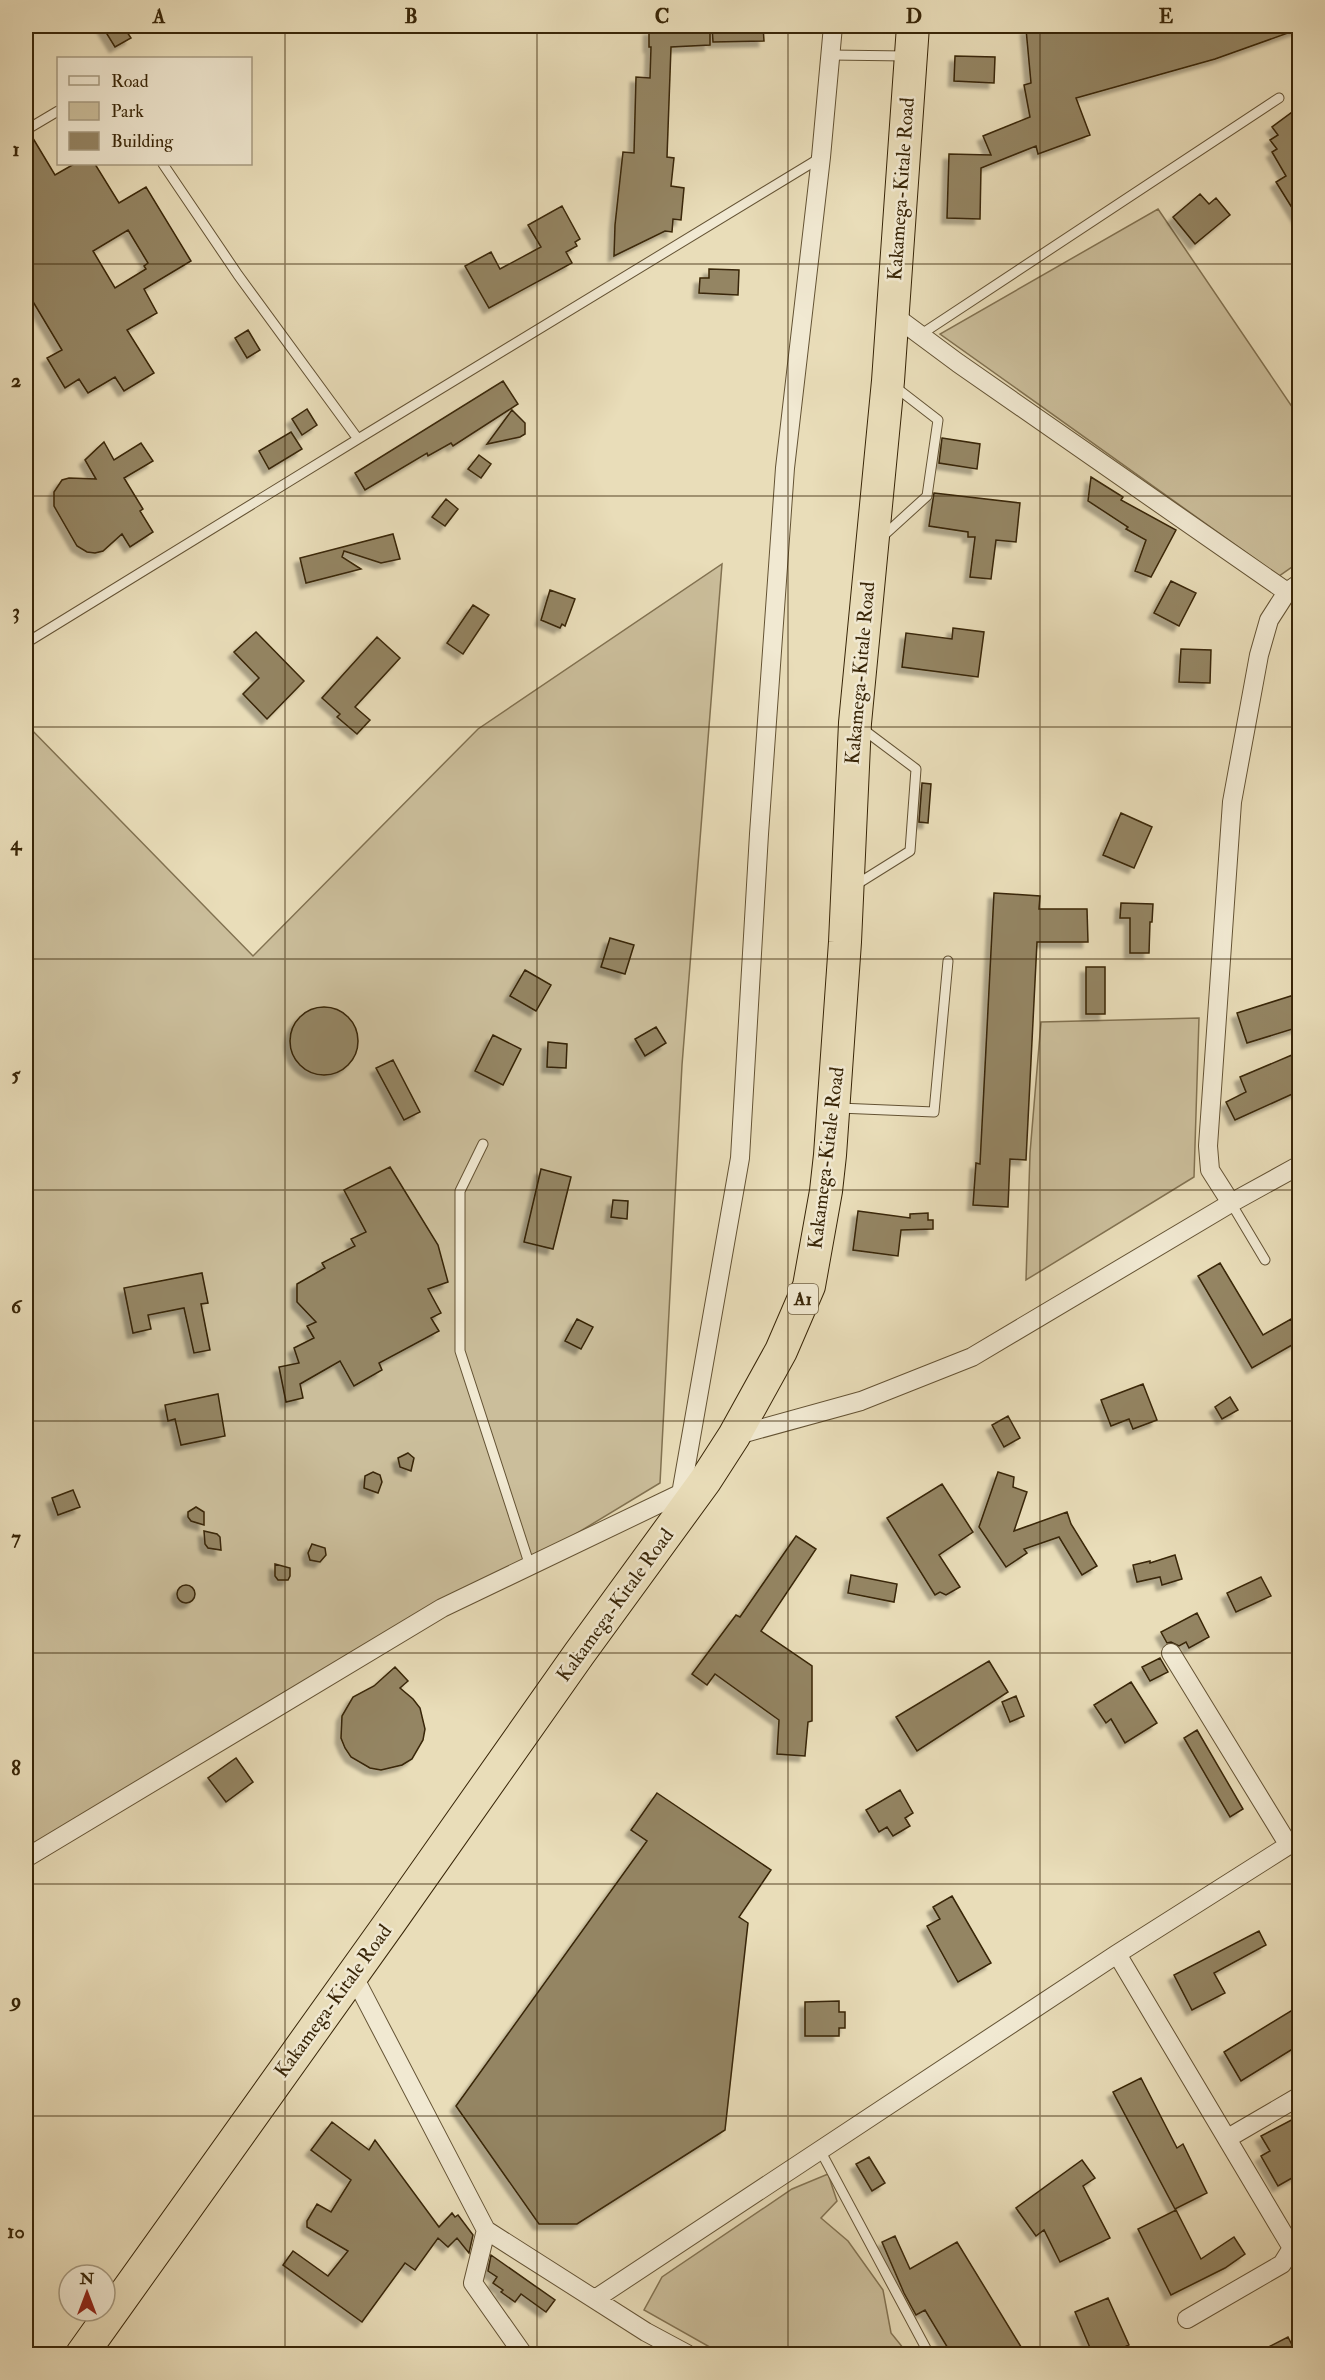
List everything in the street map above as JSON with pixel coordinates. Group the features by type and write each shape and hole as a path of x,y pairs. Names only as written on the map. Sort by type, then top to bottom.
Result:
{"highway":[{"name":"Kakamega-Kitale Road","path":"82,2355 579,1654 693,1487 734,1436 781,1351 809,1286 826,1191 833,1108 855,723 888,381 914,26"}],"street":[{"path":"26,1858 442,1608 693,1487 740,1158 759,834 785,468 821,157 833,26"},
{"path":"892,314 1293,588 1269,620 1259,655 1233,802 1208,1146 1210,1170 1231,1203"},
{"path":"734,1436 861,1401 972,1357 1299,1165"},
{"path":"595,2299 1117,1954 1294,1841 1171,1653"},
{"path":"1117,1954 1292,2248 1282,2264 1187,2319"},
{"path":"352,1973 486,2230 646,2332 687,2355"},
{"path":"1228,2138 1299,2096"},
{"path":"486,2230 473,2283 523,2355"}],"lane":[{"path":"831,55 911,56"},
{"path":"920,335 1279,98"},
{"path":"26,130 57,112"},
{"path":"26,643 821,157"},
{"path":"164,165 238,275 358,439"},
{"path":"871,547 927,496 938,420 888,381"},
{"path":"847,890 910,851 916,769 855,723"},
{"path":"833,1108 934,1112 948,961"},
{"path":"483,1144 460,1191 460,1351 530,1566"},
{"path":"1231,1203 1265,1260"},
{"path":"820,2150 929,2355"}],"green space":[{"path":"1158,209 1299,417 1299,562 1279,576 940,334"},
{"path":"722,564 682,1065 660,1483 26,1866 26,724 253,956 478,729"},
{"path":"1199,1018 1194,1177 1026,1280 1030,1153 1041,1022"},
{"path":"828,2174 837,2201 821,2218 848,2241 883,2290 891,2333 908,2354 722,2354 644,2310 662,2277 792,2189"}],"building":[{"path":"102,26 123,26 131,38 115,47"},
{"path":"712,26 763,26 764,41 713,42"},
{"path":"1064,26 1299,26 1299,29 1215,59 1076,98 1090,135 1038,154 1036,146 981,168 980,219 947,218 949,154 991,155 983,136 1030,117 1024,85 1031,83 1026,29"},
{"path":"710,28 710,45 671,47 667,157 674,158 671,186 684,188 681,220 673,219 672,232 665,231 614,256 623,152 634,153 636,77 650,78 649,30"},
{"path":"955,56 995,57 994,83 954,81"},
{"path":"1299,107 1299,219 1276,182 1286,176 1272,152 1277,149 1270,140 1278,135 1272,127"},
{"path":"31,135 55,175 72,165 96,165 119,203 146,187 191,261 144,289 157,313 127,330 154,373 124,391 115,377 88,393 79,379 65,388 47,358 62,350 26,290 26,137","holes":["128,230 148,263 144,266 146,269 115,288 93,251"]},
{"path":"1200,194 1209,204 1216,198 1230,215 1195,244 1173,217"},
{"path":"562,206 580,239 575,242 577,246 566,252 572,263 489,308 465,266 491,252 500,269 541,247 528,225"},
{"path":"709,269 739,270 738,295 699,293 700,278 709,278"},
{"path":"248,330 260,350 247,358 235,338"},
{"path":"503,381 518,404 453,446 451,443 428,456 427,453 365,490 355,473"},
{"path":"307,409 317,425 302,435 292,419"},
{"path":"512,410 525,423 525,434 487,444"},
{"path":"291,432 302,449 269,469 259,451"},
{"path":"942,438 980,444 977,469 939,463"},
{"path":"104,442 114,460 141,443 153,461 124,478 143,509 140,511 153,532 130,547 122,534 103,551 95,553 87,552 77,546 54,506 54,492 62,480 96,479 85,460"},
{"path":"479,455 491,464 481,478 468,469"},
{"path":"1091,477 1123,497 1121,500 1176,530 1151,577 1135,571 1146,540 1126,529 1128,527 1088,501"},
{"path":"934,493 1020,503 1016,542 996,540 991,579 970,577 975,537 968,537 968,532 929,526"},
{"path":"446,499 458,509 445,526 432,517"},
{"path":"393,534 400,559 381,563 344,551 342,557 361,569 306,583 300,558"},
{"path":"1171,581 1196,593 1179,626 1154,613"},
{"path":"550,590 575,599 565,626 562,624 560,628 541,620"},
{"path":"473,605 489,615 463,654 447,643"},
{"path":"953,628 984,632 978,677 902,667 906,633 952,639"},
{"path":"256,632 304,681 267,719 243,694 259,678 234,652"},
{"path":"377,637 400,658 355,707 370,720 357,734 337,717 340,714 322,698"},
{"path":"1181,649 1211,650 1210,683 1179,682"},
{"path":"922,783 931,784 928,823 919,822"},
{"path":"1121,813 1152,827 1134,868 1103,855"},
{"path":"994,893 1040,896 1039,909 1087,909 1088,942 1037,942 1026,1160 1010,1159 1008,1207 973,1205 976,1163 980,1164"},
{"path":"1121,903 1153,904 1149,953 1130,953 1130,918 1120,918"},
{"path":"610,938 634,945 625,974 601,967"},
{"path":"1086,967 1105,967 1105,1014 1086,1014"},
{"path":"525,970 551,985 536,1011 510,996"},
{"path":"1294,995 1299,1014 1299,1027 1247,1043 1237,1013"},
{"path":"324,1007 337,1010 348,1017 355,1028 358,1041 355,1054 348,1065 337,1072 324,1075 311,1072 300,1065 293,1054 290,1041 293,1028 300,1017 311,1010"},
{"path":"656,1027 666,1043 645,1056 635,1039"},
{"path":"493,1035 521,1049 503,1085 475,1071"},
{"path":"548,1042 567,1044 566,1068 547,1067"},
{"path":"1299,1052 1299,1091 1235,1120 1226,1102 1246,1092 1240,1077"},
{"path":"393,1060 420,1112 404,1120 376,1068"},
{"path":"390,1167 438,1245 448,1282 428,1289 441,1313 431,1318 439,1331 379,1363 382,1370 354,1386 340,1361 300,1384 303,1398 286,1402 279,1367 299,1363 294,1348 314,1338 307,1326 316,1322 297,1302 297,1284 325,1268 322,1263 355,1246 351,1239 366,1232 344,1190"},
{"path":"541,1169 571,1177 553,1249 524,1242"},
{"path":"613,1200 628,1201 627,1219 611,1217"},
{"path":"858,1211 910,1218 910,1214 928,1213 928,1220 933,1220 933,1229 901,1230 898,1256 853,1250"},
{"path":"1220,1263 1263,1335 1291,1319 1299,1333 1299,1341 1252,1368 1198,1276"},
{"path":"202,1273 208,1303 201,1304 210,1350 194,1353 184,1308 148,1315 151,1329 133,1333 124,1288"},
{"path":"577,1319 593,1327 581,1349 565,1341"},
{"path":"1143,1384 1157,1420 1133,1429 1129,1419 1111,1426 1101,1400"},
{"path":"218,1394 225,1436 181,1445 175,1419 168,1421 165,1405"},
{"path":"1230,1397 1238,1410 1222,1419 1215,1407"},
{"path":"1008,1416 1020,1438 1004,1447 992,1425"},
{"path":"408,1453 414,1458 411,1471 400,1467 398,1458"},
{"path":"373,1472 380,1475 382,1482 378,1493 364,1488 365,1476"},
{"path":"998,1472 1014,1477 1013,1487 1027,1492 1014,1531 1067,1512 1071,1524 1097,1566 1082,1575 1059,1537 1024,1549 1027,1553 1006,1567 979,1527"},
{"path":"942,1484 973,1532 939,1555 960,1587 946,1595 940,1592 935,1595 887,1518"},
{"path":"73,1490 80,1507 58,1515 52,1498"},
{"path":"196,1507 204,1512 204,1525 191,1521 188,1517 188,1512"},
{"path":"204,1531 220,1537 221,1550 208,1548 205,1544"},
{"path":"796,1536 816,1549 761,1631 812,1666 812,1721 808,1722 805,1756 777,1754 779,1720 715,1674 707,1685 692,1674 736,1615 740,1617"},
{"path":"312,1544 325,1548 326,1555 320,1562 310,1560 308,1553"},
{"path":"1175,1555 1182,1579 1162,1585 1160,1577 1137,1582 1133,1565 1150,1561 1150,1563"},
{"path":"275,1564 290,1568 288,1580 278,1580 275,1576"},
{"path":"851,1575 897,1584 894,1602 848,1593"},
{"path":"1261,1577 1271,1596 1236,1612 1227,1593"},
{"path":"186,1585 192,1588 195,1594 192,1600 186,1603 180,1600 177,1594 180,1588"},
{"path":"1197,1613 1209,1637 1189,1648 1186,1642 1179,1646 1171,1642 1167,1643 1161,1632"},
{"path":"1160,1658 1168,1672 1150,1681 1142,1667"},
{"path":"989,1661 1008,1692 917,1751 896,1717"},
{"path":"395,1667 408,1681 400,1688 420,1708 425,1729 423,1740 412,1759 402,1765 381,1770 370,1768 351,1757 345,1748 341,1738 342,1716 353,1697 374,1686"},
{"path":"1131,1682 1157,1723 1125,1743 1111,1719 1106,1723 1094,1705"},
{"path":"1016,1696 1024,1716 1010,1722 1002,1702"},
{"path":"1197,1730 1243,1809 1230,1817 1184,1738"},
{"path":"236,1758 253,1782 226,1802 208,1778"},
{"path":"900,1790 913,1813 905,1818 910,1826 893,1836 887,1827 879,1832 866,1810"},
{"path":"657,1793 771,1870 739,1917 748,1923 725,2130 577,2224 539,2224 456,2106 647,1841 631,1830"},
{"path":"952,1896 991,1963 958,1982 927,1926 940,1919 933,1907"},
{"path":"1259,1931 1266,1945 1214,1973 1225,1993 1192,2010 1174,1975"},
{"path":"839,2001 839,2012 845,2012 845,2028 839,2028 839,2036 805,2036 805,2002"},
{"path":"1299,2006 1299,2045 1241,2081 1224,2052"},
{"path":"1141,2078 1177,2148 1183,2144 1207,2193 1175,2209 1113,2092"},
{"path":"1299,2116 1299,2174 1278,2186 1261,2156 1270,2151 1261,2136"},
{"path":"332,2122 369,2150 375,2140 439,2227 452,2213 455,2217 458,2215 473,2235 469,2253 457,2238 448,2247 438,2238 415,2270 405,2263 362,2322 283,2265 293,2251 328,2276 348,2251 307,2227 307,2221 317,2204 331,2212 351,2180 311,2150"},
{"path":"869,2157 885,2183 872,2191 856,2164"},
{"path":"1082,2160 1095,2178 1083,2186 1110,2238 1060,2262 1044,2230 1036,2236 1016,2208"},
{"path":"1176,2210 1201,2259 1234,2237 1245,2254 1225,2268 1171,2295 1138,2229"},
{"path":"895,2236 910,2269 957,2242 1026,2355 952,2355 925,2310 916,2315 904,2293 882,2242"},
{"path":"491,2255 555,2300 546,2312 521,2294 515,2302 501,2292 503,2290 493,2283 497,2277 488,2271"},
{"path":"1108,2298 1129,2345 1107,2355 1093,2355 1075,2312"},
{"path":"1288,2337 1297,2355 1253,2355"}]}
